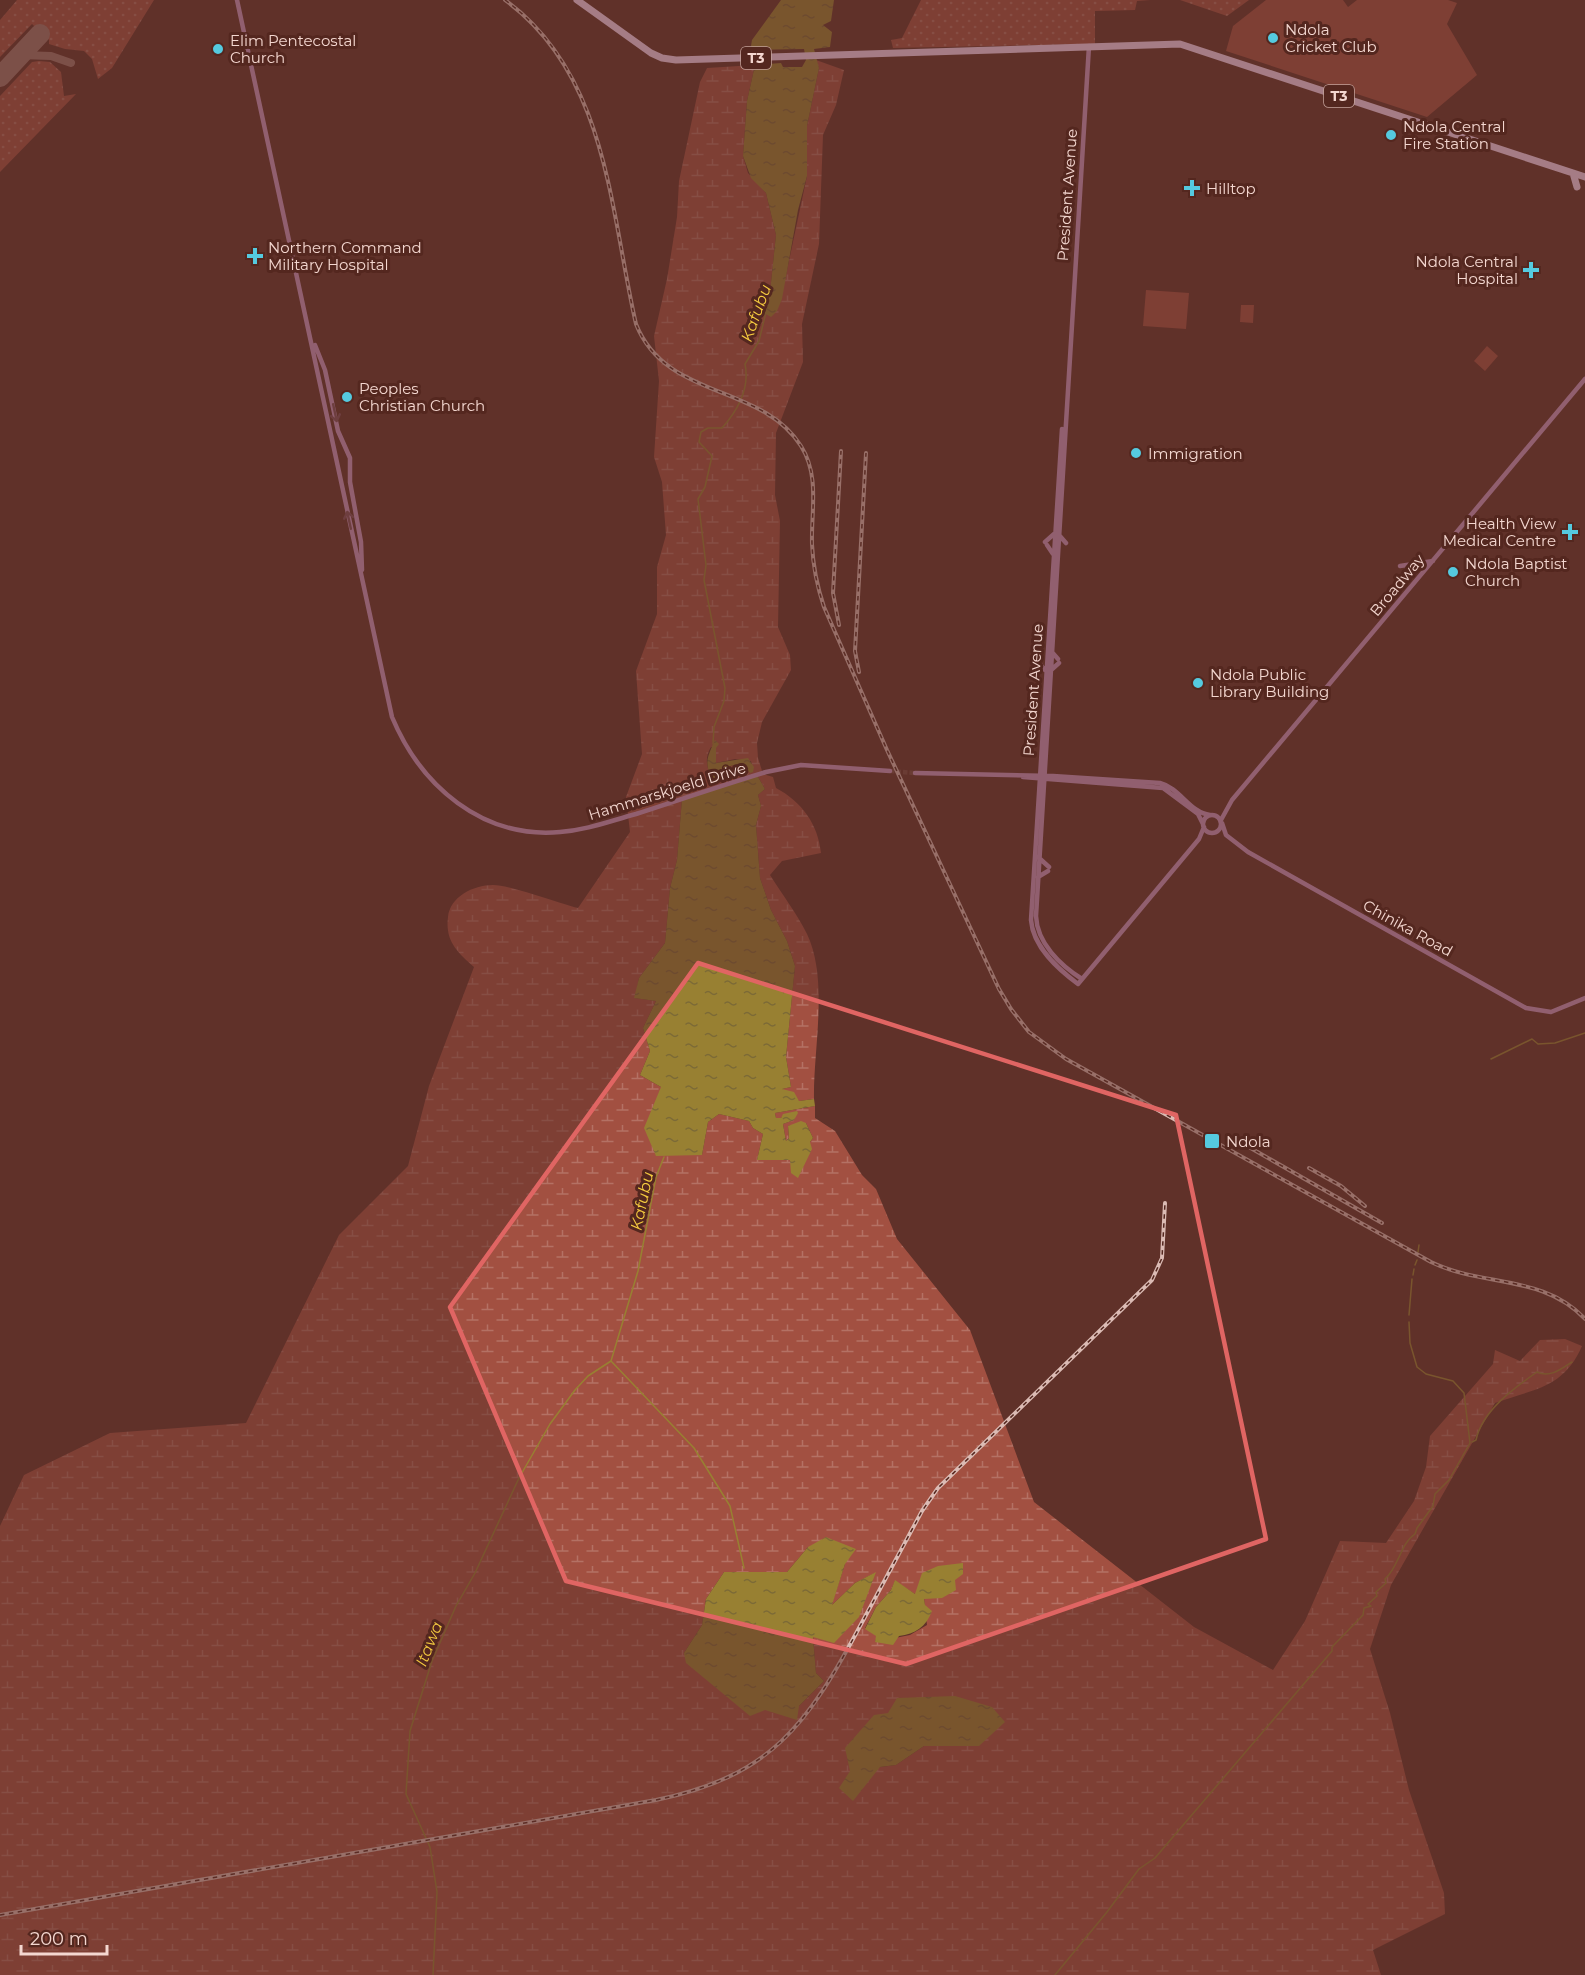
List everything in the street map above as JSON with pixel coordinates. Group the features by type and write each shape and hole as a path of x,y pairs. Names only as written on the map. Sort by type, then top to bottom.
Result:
{"highway":[{"name":"T3","path":"581,1 651,53 666,60 1184,45 1585,178"},
{"path":"1573,173 1576,187 1585,178"}],"main road":[{"name":"Hammarskjoeld Drive","path":"237,0 312,337 392,717 408,753 451,800 490,822 521,831 573,831 606,824 782,768 801,765 890,771"},
{"name":"President Avenue","path":"1035,896 1089,46"},
{"name":"Hammarskjoeld Drive","path":"312,337 327,378 338,430 350,458 351,494 360,536 362,577"},
{"path":"320,380 324,376 327,378"},
{"name":"Broadway","path":"1227,807 1585,379"},
{"path":"1057,534 1066,545 1055,553 1046,543 1057,534"},
{"path":"353,538 360,536"},
{"path":"1400,566 1433,561"},
{"path":"1049,651 1058,661 1048,671 1039,659 1049,651"},
{"path":"915,773 1052,778 1164,784 1200,812 1212,815 1221,822 1226,835 1212,833 1203,826 1198,814 1163,788 1052,778 1042,766 1028,777"},
{"path":"1028,777 1040,789 1052,778"},
{"name":"President Avenue","path":"1040,789 1037,878 1032,925 1057,965 1080,981 1199,839"},
{"path":"1199,839 1203,826 1212,815 1227,807"},
{"path":"1199,839 1219,831 1227,807"},
{"name":"Chinika Road","path":"1226,835 1248,852 1526,1008 1551,1012 1585,998"},
{"path":"1037,878 1048,869 1038,857"}],"highlighted area":[{"path":"698,963 1176,1115 1266,1539 906,1664 566,1581 450,1307"}],"green space":[{"path":"17,0 154,0 112,68 98,79 92,59 84,51 49,44 49,40 32,24 0,57 0,20"},
{"path":"921,0 1150,0 1137,1 1135,10 1095,11 1095,44 893,48 891,40 902,38"},
{"path":"1180,0 1249,0 1227,16"},
{"path":"1266,0 1343,0 1348,7 1357,0 1448,0 1457,3 1447,24 1477,75 1427,117 1226,51 1233,26"},
{"path":"816,60 844,70 836,105 823,135 819,244 802,324 803,362 776,433 775,495 780,521 778,627 790,655 791,670 762,722 757,743 758,758 763,774 773,777 776,788 794,800 807,815 816,833 821,853 782,861 770,875 807,934 814,952 819,994 814,1099 799,1101 782,1089 791,1087 786,1057 795,966 787,941 771,910 760,878 756,825 761,806 758,795 765,789 757,775 682,799 677,860 670,888 665,943 639,978 635,998 656,1001 643,1028 650,1051 640,1075 661,1087 702,1155 708,1122 719,1114 749,1121 753,1128 763,1134 757,1160 810,1142 813,1138 806,1123 788,1126 789,1138 786,1141 783,1124 794,1120 784,1114 781,1118 776,1118 775,1113 815,1106 815,1118 835,1131 862,1175 876,1189 897,1239 970,1330 1034,1502 1194,1627 1273,1670 1305,1621 1340,1541 1386,1543 1414,1501 1426,1467 1430,1436 1493,1364 1495,1350 1520,1361 1540,1340 1565,1339 1582,1346 1575,1360 1557,1379 1535,1390 1495,1403 1391,1585 1370,1649 1390,1713 1409,1790 1444,1893 1445,1914 1373,1950 1381,1975 0,1975 0,1526 24,1475 110,1433 246,1423 339,1235 408,1166 429,1086 474,967 458,951 448,933 448,917 453,904 470,890 493,885 578,908 630,832 626,797 642,754 636,671 657,614 657,567 666,535 662,482 654,457 659,381 654,336 667,279 677,217 679,181 700,82 707,68 755,65 747,101 743,156 748,173 766,193 776,235 770,292 763,308 786,275 807,176 807,126 819,68","holes":["711,747 716,748 716,763 735,759 751,761 753,772 742,763 723,768 714,783 707,765","808,1547 845,1564 831,1606 855,1583 875,1573 813,1636 816,1673 824,1681 799,1706 765,1710 684,1653 702,1625 706,1599 724,1572 787,1572","895,1581 915,1594 942,1598 924,1598 927,1625 910,1635 875,1642 877,1636 865,1628 876,1607 891,1590","888,1713 979,1746 924,1746 896,1765 850,1771"]},
{"path":"32,62 50,62 61,72 64,96 76,94 0,172 0,96"},
{"path":"1146,290 1189,293 1186,329 1143,326"},
{"path":"1241,305 1254,305 1253,323 1240,322"},
{"path":"1487,346 1498,356 1485,371 1474,361"}],"water":[{"path":"781,0 834,0 831,21 823,25 832,32 830,47 814,49 819,68 807,126 807,176 798,210 782,299 777,311 771,317 764,313 763,308 770,292 776,235 766,193 751,178 743,156 747,101 755,65 781,63 783,67 802,67 806,60 804,49 754,50 751,46 752,40"},
{"path":"715,740 719,744 716,748 716,763 748,758 754,767 753,772 750,773 742,763 723,768 724,777 714,783 707,762"},
{"path":"757,775 765,789 758,795 761,806 756,825 760,878 771,910 787,941 795,966 786,1057 791,1087 782,1089 794,1092 799,1101 814,1099 815,1106 775,1113 776,1118 781,1118 783,1114 797,1111 798,1113 794,1120 783,1124 786,1141 789,1138 788,1126 801,1121 806,1123 813,1138 810,1142 812,1149 798,1178 791,1173 790,1160 757,1160 763,1134 753,1128 749,1121 719,1114 708,1122 702,1155 656,1156 644,1128 661,1087 640,1075 650,1051 643,1028 656,1001 634,998 639,978 665,943 670,888 677,860 682,799"},
{"path":"826,1537 856,1549 845,1564 832,1605 855,1583 876,1572 859,1617 834,1643 813,1637 816,1673 824,1681 799,1706 797,1720 765,1710 750,1716 686,1663 684,1653 702,1625 706,1599 724,1572 787,1572 808,1547"},
{"path":"963,1563 963,1574 955,1580 956,1590 942,1598 924,1599 925,1605 932,1611 923,1625 910,1634 899,1636 893,1645 875,1642 876,1636 865,1629 876,1607 891,1590 895,1580 915,1594 922,1573 938,1566"},
{"path":"955,1696 992,1707 1005,1722 979,1746 924,1746 896,1765 880,1767 853,1801 839,1788 850,1771 845,1748 874,1715 888,1713 897,1698"}],"waterway":[{"name":"Kafubu","path":"713,744 714,727 724,701 725,688 704,580 706,565 698,499 705,487 712,456 699,442 701,432 708,428 722,428 738,406 746,382 745,364 759,341 766,312"},
{"path":"1491,1059 1532,1039 1538,1044 1555,1043 1585,1033"},
{"name":"Kafubu","path":"664,1157 656,1177 638,1271 611,1361 694,1448 730,1506 744,1568"},
{"path":"1418,1252 1419,1245"},
{"path":"1415,1265 1417,1260"},
{"path":"1413,1275 1414,1269"},
{"path":"1409,1315 1412,1279"},
{"path":"1055,1975 1139,1869 1155,1858 1332,1651 1332,1647 1363,1615 1364,1608 1371,1606 1368,1604 1386,1583 1385,1579 1406,1544 1433,1506 1435,1494 1449,1480 1470,1443 1464,1393 1453,1381 1426,1374 1417,1367 1410,1343 1409,1322"},
{"name":"Itawa","path":"433,1975 437,1892 430,1847 406,1794 410,1731 432,1661 456,1606 475,1573 519,1478 550,1424 575,1390 588,1376 611,1361"},
{"path":"1472,1442 1476,1440 1479,1429 1492,1410 1519,1385 1537,1372 1551,1373 1572,1362"}],"taxiway":[{"path":"20,55 51,56 71,63"}],"runway":[{"path":"0,77 40,34"}],"tunnel":[{"path":"890,771 915,773"}],"railway":[{"path":"505,0 539,31 565,66 585,106 610,192 636,324 650,348 669,366 691,379 763,411 784,426 807,457 813,481 813,561 824,607 887,750 999,989 1029,1032 1066,1059 1431,1262 1451,1270 1531,1288 1550,1295 1568,1305 1585,1319"},
{"path":"839,625 833,593 841,451"},
{"path":"859,672 855,651 866,453"},
{"path":"1240,1142 1382,1223"},
{"path":"1309,1168 1341,1186 1365,1206"},
{"path":"0,1915 656,1800 696,1790 729,1777 757,1761 802,1719 822,1692 922,1511 938,1488 1152,1280 1162,1258 1165,1203"}],"place":[{"name":"Ndola Cricket Club","path":"1273,38"},
{"name":"Elim Pentecostal Church","path":"218,49"},
{"name":"Ndola Central Fire Station","path":"1391,135"},
{"name":"Hilltop","path":"1192,188"},
{"name":"Northern Command Military Hospital","path":"255,256"},
{"name":"Ndola Central Hospital","path":"1531,270"},
{"name":"Peoples Christian Church","path":"347,397"},
{"name":"Immigration","path":"1136,453"},
{"name":"Health View Medical Centre","path":"1570,532"},
{"name":"Ndola Baptist Church","path":"1453,572"},
{"name":"Ndola Public Library Building","path":"1198,683"},
{"name":"Ndola","path":"1212,1141"}]}
